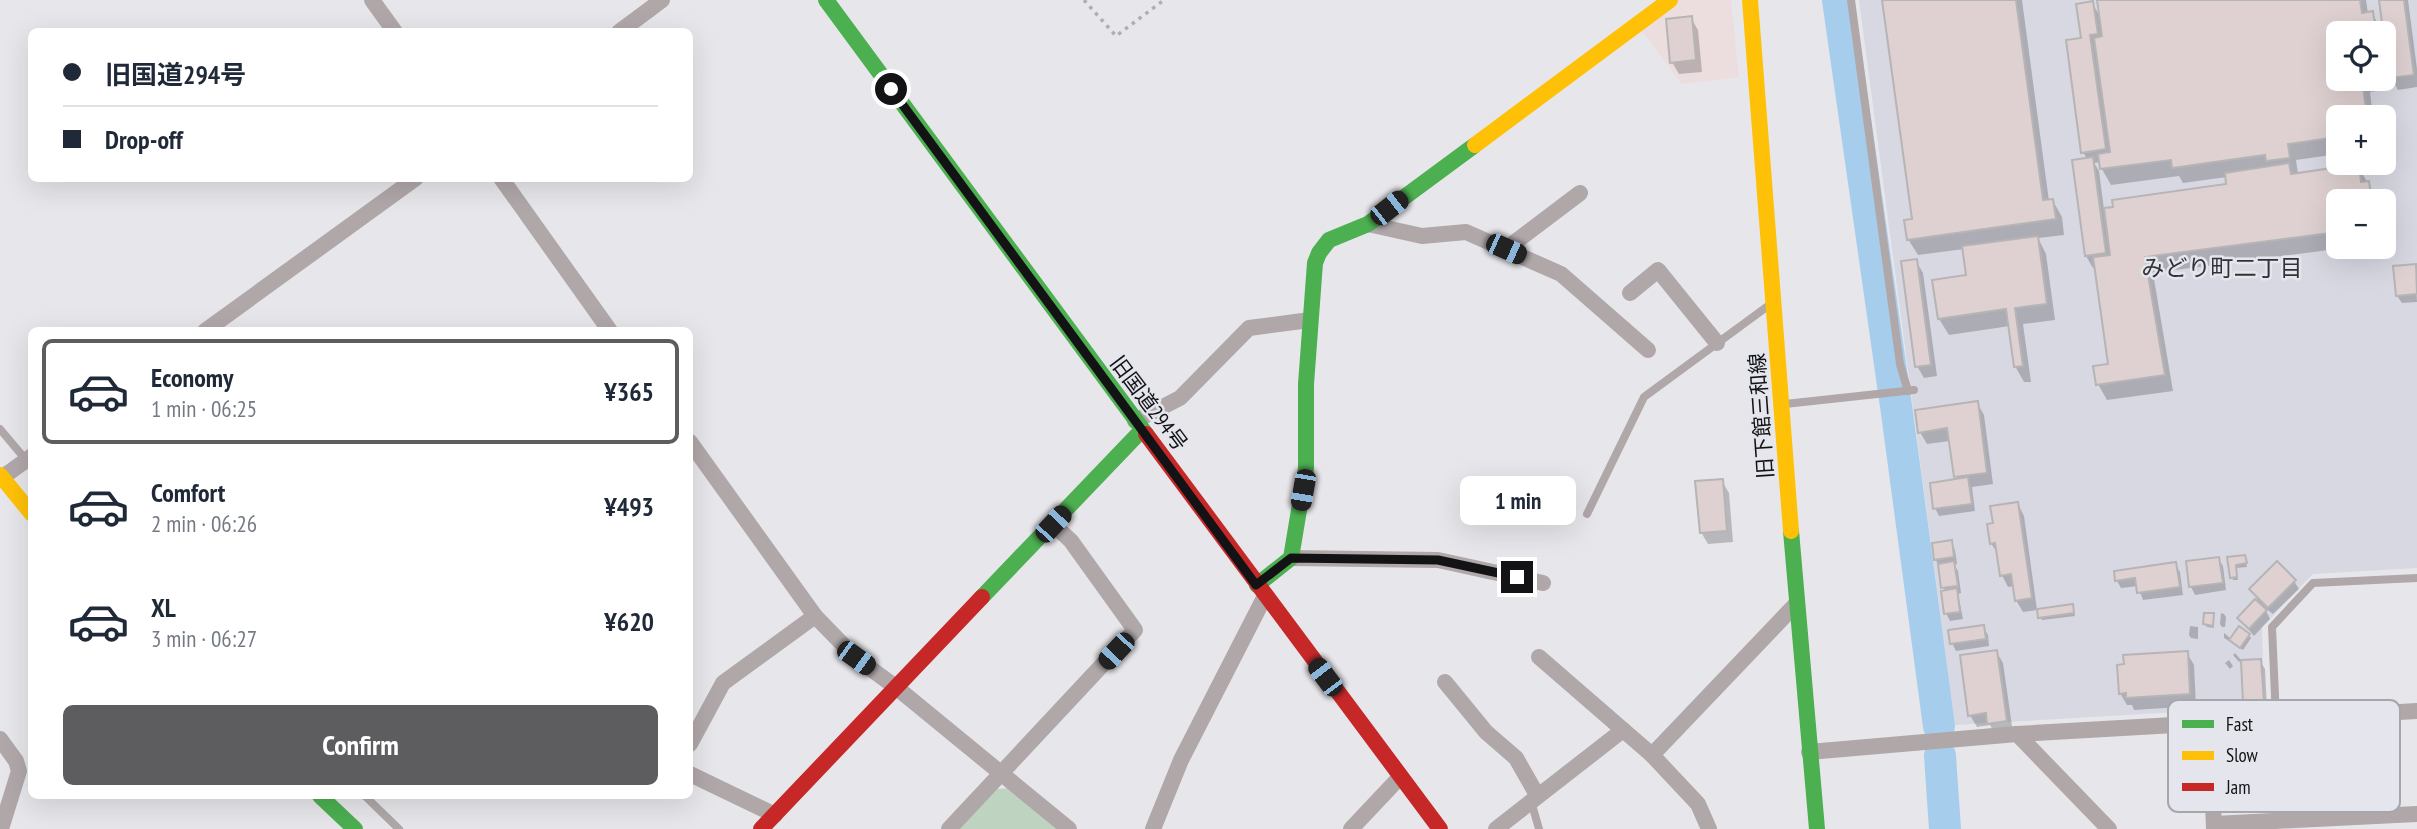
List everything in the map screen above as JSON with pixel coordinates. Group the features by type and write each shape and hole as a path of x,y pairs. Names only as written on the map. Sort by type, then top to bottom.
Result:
{"street":[{"path":"372,0 392,28"},
{"path":"624,28 662,0"},
{"name":"旧国道294号","path":"826,0 1261,591 1440,829"},
{"path":"1153,829 1181,760 1261,591 1291,558 1306,468 1306,384 1318,250 1330,237 1368,224 1670,0"},
{"name":"旧下館三和線","path":"1750,0 1767,183 1781,404 1816,829"},
{"path":"211,327 410,182"},
{"path":"504,182 607,327"},
{"path":"1506,249 1580,193"},
{"path":"1368,224 1422,236 1466,232 1506,249 1561,274 1648,350"},
{"path":"1630,293 1658,270 1717,343"},
{"path":"761,829 1053,524 1139,426 1180,398 1249,328 1311,320"},
{"path":"693,446 815,616 856,658 897,688 1069,829"},
{"path":"28,462 1,477 28,509"},
{"path":"949,829 1135,630 1071,541 1053,524"},
{"path":"1291,558 1438,560 1543,583"},
{"path":"1651,755 1797,603"},
{"path":"693,738 723,683 815,616"},
{"path":"1539,657 1651,755 1698,804 1709,829"},
{"path":"1445,682 1486,732 1516,758 1534,798"},
{"path":"1809,752 2017,734 2168,725"},
{"path":"1496,829 1623,730"},
{"path":"2017,734 2109,829"},
{"path":"0,739 16,761 19,771 1,829"},
{"path":"693,775 775,815"},
{"path":"1351,829 1400,777"},
{"path":"323,799 355,829"},
{"path":"2214,827 2413,819"}],"lane":[{"path":"1781,404 1907,391 1900,364 1851,0"},
{"path":"1587,514 1644,397 1774,301"},
{"path":"0,429 28,459"},
{"path":"2275,700 2272,627 2313,583 2417,578"},
{"path":"1534,798 1539,829"},
{"path":"368,799 399,829"}],"path":[{"path":"1084,0 1116,36 1164,0"}],"shaded area":[{"path":"1679,0 1731,0 1739,77 1682,84 1641,30"},
{"path":"1859,0 2417,0 2417,568 2313,574 2262,627 2264,700 2168,700 2168,713 1955,725"}],"green space":[{"path":"1010,788 1065,829 958,829 996,789"}],"building":[{"path":"1882,0 2016,0 2043,200 2053,199 2056,219 1907,240 1904,220 1912,219"},
{"path":"2097,0 2360,0 2362,13 2373,11 2374,21 2326,21 2326,91 2364,91 2365,105 2326,105 2326,139 2288,144 2290,158 2266,161 2265,155 2172,168 2171,160 2100,169 2098,154 2110,152 2094,38 2102,36"},
{"path":"2379,0 2404,0 2414,75 2396,77 2396,21 2382,21"},
{"path":"2093,1 2098,34 2090,35 2106,149 2081,153 2066,40 2081,38 2076,4"},
{"path":"1692,16 1696,60 1670,63 1666,19"},
{"path":"2093,157 2106,253 2085,256 2072,160"},
{"path":"2289,163 2291,174 2326,169 2326,175 2360,175 2361,182 2369,181 2370,189 2326,189 2326,234 2145,257 2165,375 2096,385 2093,366 2108,364 2093,257 2110,255 2104,208 2113,207 2112,200 2226,184 2225,173"},
{"path":"2038,236 2047,304 2015,308 2023,366 2014,367 2006,309 1938,319 1932,280 1966,275 1962,246"},
{"path":"1917,259 1931,365 1915,367 1901,261"},
{"path":"2416,264 2417,294 2396,296 2393,266"},
{"path":"1978,401 1987,473 1954,477 1947,428 1918,433 1915,410"},
{"path":"1968,477 1972,504 1933,509 1930,483"},
{"path":"1723,479 1727,531 1700,533 1695,481"},
{"path":"2018,502 2032,598 2015,601 2011,574 2000,576 1995,543 1990,544 1987,524 1993,523 1990,506"},
{"path":"1952,540 1954,557 1934,560 1932,543"},
{"path":"2245,555 2247,563 2236,565 2237,577 2230,578 2227,557"},
{"path":"2219,557 2223,583 2189,587 2186,561"},
{"path":"1954,561 1958,586 1941,588 1938,564"},
{"path":"2277,561 2296,580 2268,608 2249,589"},
{"path":"2176,562 2180,587 2137,593 2135,578 2115,581 2114,571"},
{"path":"1957,588 1960,612 1944,614 1941,591"},
{"path":"2255,599 2267,610 2249,629 2237,618"},
{"path":"2073,604 2074,613 2038,618 2037,609"},
{"path":"2204,613 2214,613 2213,626 2203,624"},
{"path":"1984,625 1986,639 1950,644 1948,630"},
{"path":"2239,626 2250,634 2240,648 2229,640"},
{"path":"1997,650 2007,721 1987,724 1986,713 1968,716 1960,655"},
{"path":"2188,651 2190,694 2126,698 2126,693 2119,694 2117,665 2124,664 2123,655"},
{"path":"2261,659 2264,700 2243,700 2241,660"}],"waterway":[{"path":"1838,0 1939,726"},
{"path":"1940,756 1945,829"}],"traffic: fast":[{"path":"826,0 1146,434"},
{"path":"1257,585 1291,558 1306,468 1306,384 1315,263 1319,253 1329,240 1368,224 1475,145"},
{"path":"982,597 1142,430"},
{"path":"1791,531 1817,829"},
{"path":"323,799 355,829"}],"traffic: slow":[{"path":"1475,145 1670,0"},
{"path":"1750,0 1791,531"},
{"path":"0,475 28,509"}],"traffic: jam":[{"path":"1146,434 1440,829"},
{"path":"761,829 982,597"}],"district":[{"name":"みどり町二丁目","path":"2222,267"}],"route":[{"path":"891,89 1256,585 1291,558 1438,560 1517,577"}]}
